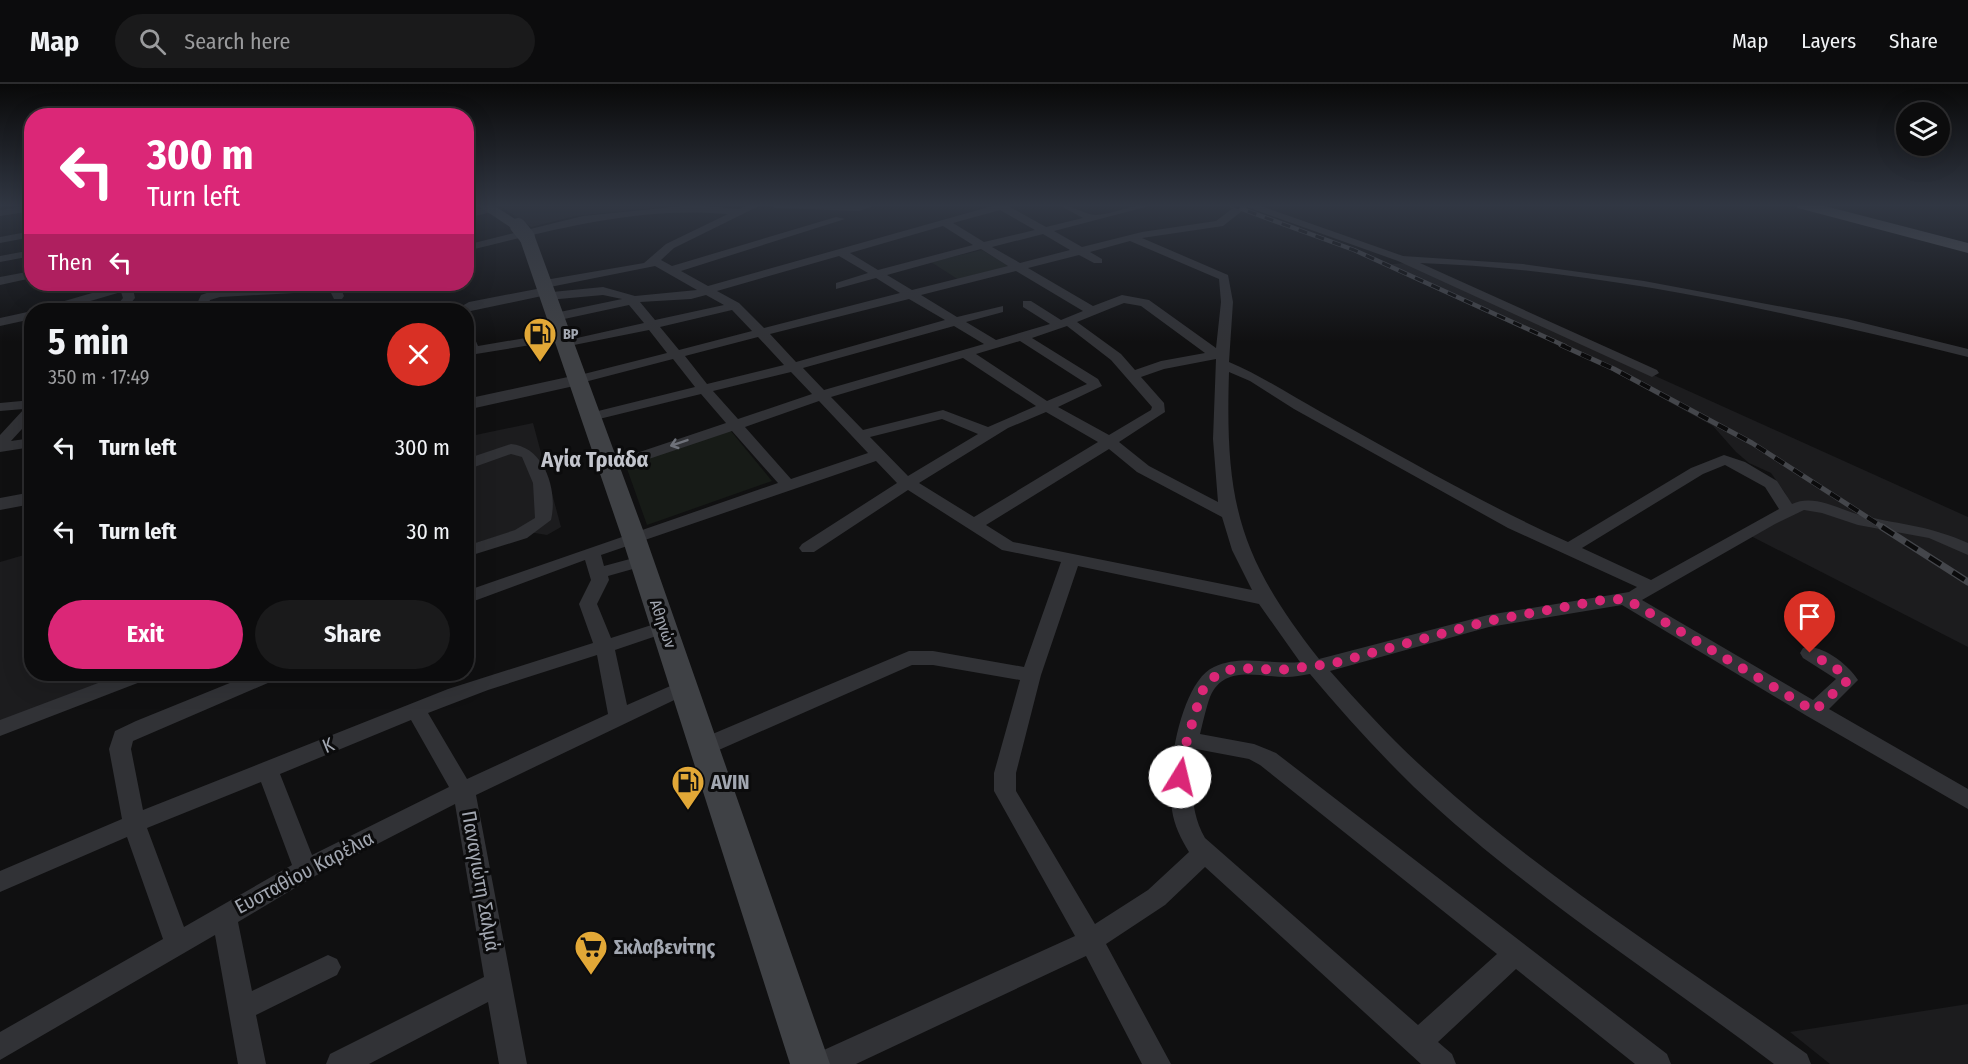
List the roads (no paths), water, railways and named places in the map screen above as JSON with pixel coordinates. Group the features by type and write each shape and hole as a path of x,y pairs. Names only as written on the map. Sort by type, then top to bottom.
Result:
{"main road":[{"name":"Αθηνών","path":"530,251 610,467 810,1064"}],"street":[{"path":"474,305 638,268 654,261 665,251"},
{"path":"673,270 736,251"},
{"path":"765,251 790,266"},
{"path":"555,317 657,296 687,296 844,251"},
{"path":"840,286 965,251"},
{"path":"990,251 1092,311"},
{"path":"474,403 676,356 1086,251"},
{"path":"1162,251 1224,277 1220,357 1221,448 1230,515 1245,562 1294,641 1386,749 1456,813 1558,893 1797,1064"},
{"path":"1379,251 1402,259 1652,373"},
{"path":"840,252 995,345"},
{"path":"1081,252 1098,261"},
{"path":"0,259 24,254"},
{"path":"1402,259 1448,261 1627,283 1895,332 1968,353"},
{"path":"654,261 735,306 878,455 908,483 1014,549 1266,599"},
{"path":"0,281 24,276"},
{"path":"546,290 608,291 624,294 632,300 676,356 788,485"},
{"path":"71,303 111,291"},
{"path":"201,291 208,296 249,291"},
{"path":"335,291 338,296"},
{"path":"204,303 208,296"},
{"path":"610,467 821,396 1065,324 1122,299 1140,301 1220,357 1299,406 1488,510 1568,550 1649,586"},
{"path":"973,525 1160,409 1116,357 1065,324 1027,304"},
{"path":"474,349 562,340 650,325 735,306"},
{"path":"591,417 793,367 999,309"},
{"path":"0,322 24,317"},
{"path":"808,548 989,433 1084,392 1095,384 1022,337"},
{"path":"966,354 1047,407 1110,442 1153,475 1230,515"},
{"path":"1133,375 1156,366 1220,357"},
{"path":"0,407 24,405"},
{"path":"860,435 941,414 989,433"},
{"path":"1,443 24,418"},
{"path":"1,443 24,442"},
{"path":"474,462 513,449 525,450 532,456 540,481 544,511 543,520 527,531 474,549"},
{"path":"474,595 591,552 878,455"},
{"path":"1568,550 1696,471 1724,460 1739,465 1771,484 1788,512"},
{"path":"0,504 24,500"},
{"path":"1442,1064 1204,852 1192,838 1183,810 1180,781 1187,739 1202,691 1209,681 1220,672 1238,668 1279,670 1344,662 1488,621 1603,600 1634,597 1649,586 1802,505 1821,507 1858,520 1934,534 1968,550"},
{"path":"591,552 599,573 598,587 588,604 605,648 619,717"},
{"path":"1071,560 1031,675 1005,773 1005,791 1090,939 1157,1064"},
{"path":"599,573 641,561"},
{"path":"1626,599 1968,800"},
{"name":"Κ","path":"0,882 134,824 416,710 502,677 605,648 664,627"},
{"path":"1810,653 1840,671 1848,680 1814,711"},
{"path":"704,747 909,658 933,658 1031,675"},
{"path":"0,728 123,681"},
{"path":"177,943 134,824 120,749 123,737 143,726 253,681"},
{"name":"Ευσταθίου Καρέλια","path":"0,1047 306,868 684,687"},
{"name":"Παναγιώτη Σαλμά","path":"416,710 463,791 513,1064"},
{"path":"1187,739 1248,750 1263,756 1657,1064"},
{"path":"267,770 306,868"},
{"path":"825,1064 1022,975 1090,939 1173,884 1204,852"},
{"path":"224,915 252,1064"},
{"path":"1418,1043 1515,954"},
{"path":"242,1009 328,967"},
{"path":"340,1064 499,983"}],"railway":[{"path":"1356,251 1565,346"},
{"path":"1561,345 1614,369 1752,443 1884,528"},
{"path":"1882,527 1968,582"}],"place":[{"name":"BP","path":"540,363"},
{"name":"AVIN","path":"688,811"},
{"name":"Σκλαβενίτης","path":"591,976"}],"district":[{"name":"Αγία Τριάδα","path":"595,459"}]}
